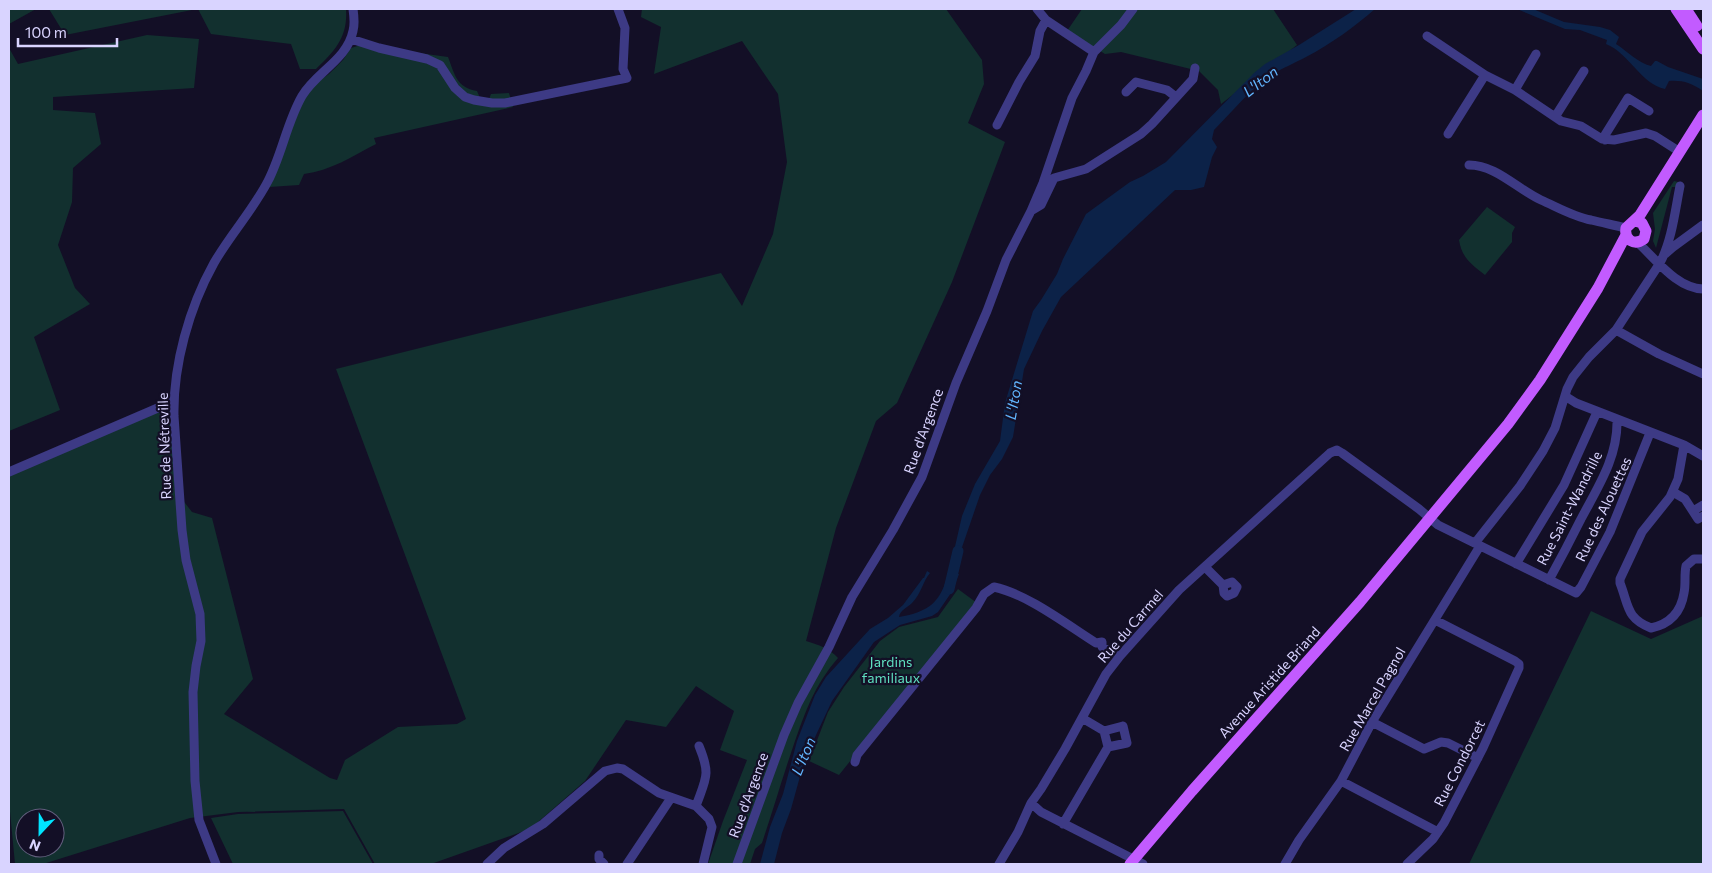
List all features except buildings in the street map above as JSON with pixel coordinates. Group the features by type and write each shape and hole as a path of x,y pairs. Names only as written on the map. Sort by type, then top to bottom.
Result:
{"main road":[{"path":"1676,9 1703,50"},
{"path":"1686,9 1703,36"},
{"path":"1635,233 1703,115"},
{"path":"1635,233 1703,124"},
{"name":"Avenue Aristide Briand","path":"1136,863 1192,791 1360,602 1508,424 1540,380 1602,280 1616,267 1635,233"}],"street":[{"path":"353,9 354,30 351,39 379,48 427,59 440,65 455,88 465,97 483,102 505,103 627,78 623,69 626,28 618,9"},
{"path":"1037,9 1046,20 1094,52"},
{"name":"Rue d'Argence","path":"737,864 798,703 829,647 852,598 922,477 956,383 987,312 1006,260 1043,183 1072,98 1094,52 1121,25 1133,9"},
{"path":"997,125 1035,56 1040,32 1046,20"},
{"path":"1427,36 1485,75 1515,90 1561,121 1581,126 1605,140 1614,140 1646,133 1655,136 1680,152"},
{"name":"Rue de Nétreville","path":"216,864 199,820 195,781 193,692 201,641 200,614 186,560 182,530 174,401 184,341 192,313 214,264 268,180 302,98 313,81 338,59 351,39"},
{"path":"1515,90 1536,54"},
{"path":"1031,211 1041,205 1054,178 1086,169 1141,134 1192,79 1195,68"},
{"path":"1555,117 1584,71"},
{"path":"1448,134 1485,75"},
{"path":"1126,92 1136,82 1167,90 1176,97"},
{"path":"1605,140 1604,135 1628,98 1649,111"},
{"path":"1468,165 1479,165 1502,175 1523,190 1562,209 1635,233 1662,260 1678,281 1697,289 1703,289"},
{"path":"1662,260 1680,186"},
{"path":"1662,260 1673,246 1703,225"},
{"name":"Rue Marcel Pagnol","path":"1285,864 1299,840 1341,781 1372,722 1435,620 1477,544 1543,451 1554,428 1573,377 1616,330 1662,260"},
{"path":"1616,330 1659,354 1703,374"},
{"path":"1565,396 1576,403 1684,446 1703,456"},
{"path":"9,472 174,401"},
{"path":"1516,564 1564,485 1597,412"},
{"name":"Rue Saint-Wandrille","path":"1549,580 1610,462 1618,436 1617,420"},
{"name":"Rue des Alouettes","path":"1549,580 1576,593 1581,587 1610,532 1650,433"},
{"path":"1684,446 1678,479 1672,492 1663,507 1642,532 1620,579 1632,616 1651,628 1674,618 1682,602 1686,566 1694,559 1703,559"},
{"name":"Rue du Carmel","path":"999,864 1018,832 1031,803 1041,789 1106,674 1120,656 1179,590 1330,453 1337,450 1391,488 1429,518"},
{"path":"1672,492 1685,499 1698,519 1703,516"},
{"path":"1693,511 1703,505"},
{"path":"1429,518 1438,525 1549,580"},
{"path":"1205,567 1223,585"},
{"path":"856,762 857,755 976,608 984,594 994,587 1008,590 1096,643 1102,642 1102,647 1120,656"},
{"name":"Rue Condorcet","path":"1407,864 1438,832 1478,758 1519,668 1519,664 1515,660 1435,620"},
{"path":"1063,824 1108,746 1104,731 1082,718"},
{"path":"1372,722 1424,750 1441,742 1448,743 1478,758"},
{"path":"1104,731 1123,726 1127,743 1108,746"},
{"path":"696,806 708,776 705,760 699,746"},
{"path":"487,864 504,848 543,824 605,771 617,768 623,769 659,793 696,806 709,819 712,827 703,864"},
{"path":"1341,781 1438,832"},
{"path":"627,864 671,798"},
{"path":"1031,803 1041,812 1136,863"},
{"path":"599,855 599,859 604,864"}],"green space":[{"path":"9,9 36,9 9,24"},
{"path":"49,9 197,9 65,35"},
{"path":"198,9 346,9 346,19 345,28 339,43 329,56 316,69 300,69 291,44 211,34"},
{"path":"642,9 946,9 982,60 984,84 968,123 1005,142 952,282 897,403 876,421 836,528 806,641 827,649 838,658 823,678 807,709 762,843 755,849 750,864 708,864 747,760 720,750 734,711 696,686 666,727 626,720 585,781 530,829 431,864 375,864 344,809 238,812 190,818 65,857 65,808 15,808 15,858 62,858 43,864 15,864 9,801 9,473 172,405 178,494 192,512 212,518 253,679 224,714 330,778 337,780 345,760 398,727 457,724 466,719 336,369 721,273 742,306 773,234 787,162 778,94 742,41 654,74 661,27 641,17"},
{"path":"1082,9 1273,9 1297,45 1221,104 1218,90 1199,71 1121,52 1105,54 1067,31"},
{"path":"147,35 199,39 194,88 53,97 53,110 95,113 101,144 73,168 72,202 58,245 75,288 90,304 34,337 60,410 9,431 9,48 18,64"},
{"path":"361,45 448,57 457,79 465,87 477,91 480,98 489,99 491,94 509,93 513,107 374,138 376,144 350,158 323,170 304,174 299,185 269,187 292,127 312,86 329,74 343,60 351,48"},
{"path":"1674,181 1678,182 1677,187 1672,187 1656,248 1653,241 1655,229 1653,213"},
{"path":"1487,207 1515,227 1512,233 1512,242 1485,275 1471,264 1462,252 1459,240"},
{"name":"Jardins familiaux","path":"958,589 977,603 839,775 809,761 828,712 844,687 880,641 899,627 938,617"},
{"path":"1591,611 1651,639 1703,616 1703,864 1469,864"},
{"path":"343,811 373,864 233,864 211,818 238,814"}],"water":[{"path":"1356,9 1375,9 1333,41 1264,81 1214,130 1212,139 1217,147 1212,157 1204,187 1191,190 1175,190 1061,297 1024,369 1013,437 980,495 959,556 958,565 951,564 962,516 975,484 1000,441 1005,403 1033,311 1057,274 1086,214 1130,182 1166,162 1265,64"},
{"path":"1517,9 1533,9 1564,22 1610,30 1619,37 1616,44 1642,62 1651,66 1657,61 1668,67 1703,79 1703,91 1691,84 1678,81 1669,81 1665,89 1657,86 1642,75 1622,54 1606,44 1607,40 1580,30 1565,29"},
{"path":"927,571 930,573 918,596 902,611 899,617 918,612 932,604 941,592 948,573 959,574 953,590 938,612 932,616 900,625 874,642 832,701 804,762 774,864 760,864 770,827 783,794 797,741 815,695 826,677 870,629 888,618 903,605 924,578"}],"waterway":[{"name":"L'Iton","path":"949,589 958,551"}]}
